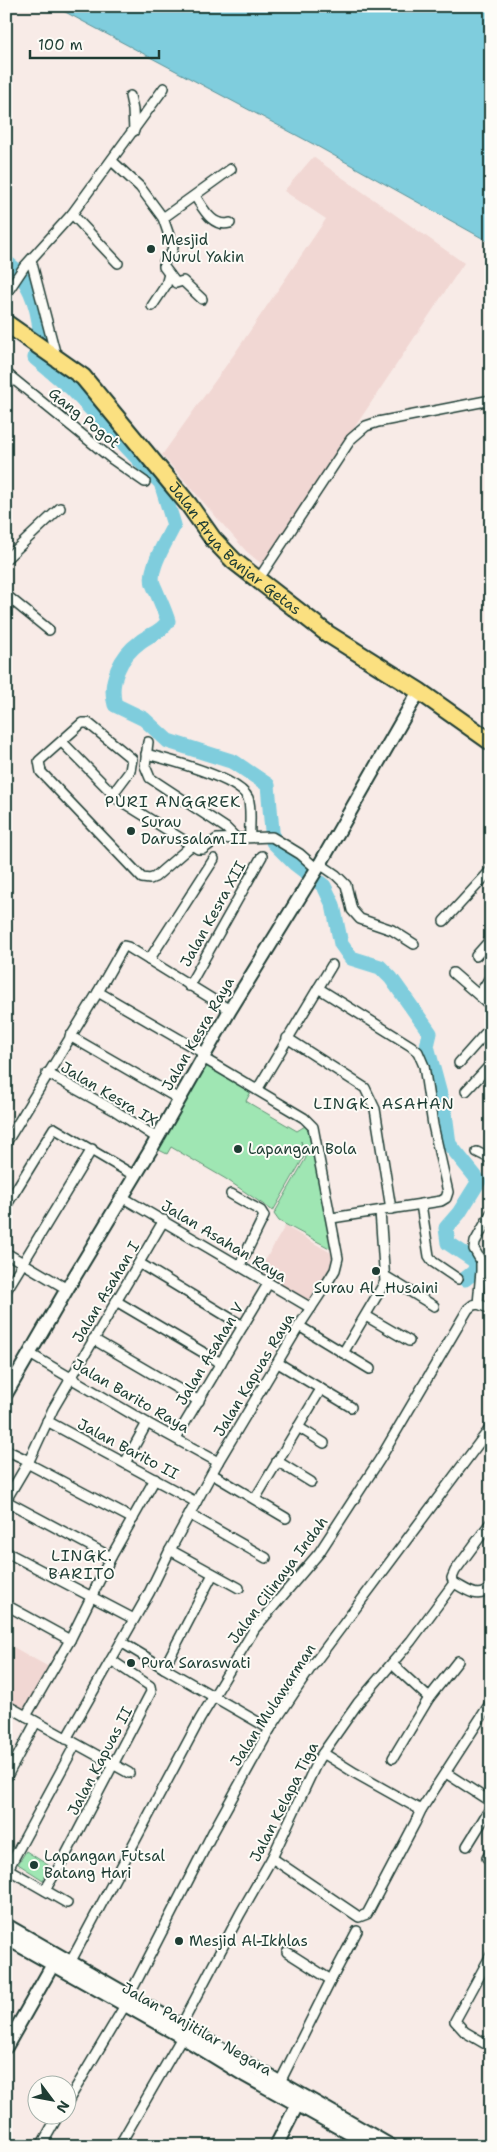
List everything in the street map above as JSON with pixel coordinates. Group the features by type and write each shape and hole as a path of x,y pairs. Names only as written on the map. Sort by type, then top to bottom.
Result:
{"highway":[{"name":"Jalan Arya Banjar Getas","path":"6,323 83,377 189,505 213,539 234,561 328,634 419,691 491,742"}],"street":[{"path":"6,294 22,270 72,214 164,88"},
{"path":"130,96 134,131"},
{"path":"112,161 140,187 163,218 173,247 171,254 164,263 164,267 176,283 183,281 202,299"},
{"path":"163,218 231,169"},
{"path":"194,196 214,221 222,224 230,223"},
{"path":"72,214 118,263"},
{"path":"31,260 44,349"},
{"path":"152,306 166,285 169,274"},
{"name":"Gang Pogot","path":"6,373 112,459 145,482"},
{"path":"258,580 330,469 351,439 360,430 378,422 491,400"},
{"path":"6,559 60,508"},
{"path":"6,595 48,630"},
{"name":"Jalan Kesra Raya","path":"6,1394 419,691"},
{"path":"112,795 131,768 132,761 128,754 88,723 82,724 41,759 38,764 41,772 142,878 154,878 192,845"},
{"path":"62,742 112,795 192,845 201,850 215,839 268,837 278,840 300,854 316,869 336,875 346,884 352,910 360,919 392,930 414,944"},
{"path":"148,742 145,768 150,778 226,828 236,838"},
{"path":"146,754 202,770 229,783 244,794 248,800 250,837"},
{"name":"Jalan Kesra XII","path":"189,986 262,856"},
{"path":"149,960 214,859"},
{"path":"444,922 491,870"},
{"path":"476,956 491,940"},
{"path":"6,1143 70,1036 102,994 124,946 230,1010"},
{"path":"257,1090 332,965"},
{"path":"453,972 491,1006"},
{"path":"479,995 491,976"},
{"path":"318,988 411,1046 420,1056 448,1194 442,1201 332,1218"},
{"name":"Jalan Kapuas Raya","path":"66,1739 134,1619 218,1462 299,1326 335,1270 338,1258 332,1218 313,1126 304,1118 102,994"},
{"path":"459,1063 491,1027"},
{"path":"70,1036 179,1099"},
{"path":"287,1038 365,1088 375,1109 391,1209"},
{"path":"466,1091 491,1064"},
{"name":"Jalan Kesra IX","path":"47,1073 114,1110 157,1138"},
{"path":"6,1206 52,1129 60,1129 134,1176"},
{"path":"6,1291 92,1149"},
{"path":"477,1152 491,1159"},
{"path":"231,1194 261,1211 264,1216 240,1265"},
{"name":"Jalan Asahan Raya","path":"122,1197 311,1308"},
{"path":"422,1204 429,1256 433,1262 458,1278"},
{"path":"343,1353 384,1284 380,1211"},
{"path":"491,1213 475,1242 474,1249 481,1260 482,1271 478,1304 491,1309"},
{"name":"Jalan Asahan I","path":"6,1501 71,1377 164,1220"},
{"path":"6,1253 66,1289"},
{"path":"139,1263 243,1326"},
{"path":"385,1276 434,1306"},
{"name":"Jalan Asahan V","path":"176,1438 268,1284"},
{"path":"116,1301 221,1363"},
{"name":"Jalan Cilinaya Indah","path":"71,1961 214,1695 255,1628 319,1553 380,1459 468,1309 478,1304"},
{"path":"366,1316 409,1341"},
{"path":"299,1326 370,1369"},
{"path":"93,1339 199,1401"},
{"name":"Jalan Barito Raya","path":"30,1354 147,1423 218,1462"},
{"path":"278,1363 351,1407"},
{"path":"255,1499 320,1389"},
{"name":"Jalan Barito II","path":"47,1421 196,1502"},
{"path":"125,1463 147,1423"},
{"path":"298,1427 324,1443"},
{"name":"Jalan Mulawarman","path":"78,2084 127,2001 212,1834 270,1729 310,1669 491,1427"},
{"path":"6,1450 133,1519"},
{"path":"277,1461 311,1482"},
{"path":"212,1474 286,1518"},
{"path":"26,1716 70,1640 111,1557 155,1479"},
{"path":"6,1501 111,1557"},
{"path":"190,1514 266,1558"},
{"name":"Jalan Kelapa Tiga","path":"118,2146 182,2031 240,1914 272,1858 323,1752 358,1703 437,1608 454,1583 452,1578 455,1571 491,1522"},
{"path":"170,1550 239,1588"},
{"path":"6,1552 92,1595 134,1619"},
{"path":"164,1668 213,1574"},
{"path":"454,1583 481,1595 491,1587"},
{"path":"6,1605 70,1640"},
{"path":"121,1642 270,1729"},
{"name":"Jalan Kapuas II","path":"45,1890 152,1690 150,1686 111,1660"},
{"path":"393,1758 429,1698 458,1661"},
{"path":"392,1664 429,1698"},
{"path":"272,1858 359,1916 367,1914 421,1810 491,1702"},
{"path":"6,1705 128,1773"},
{"path":"6,1778 36,1722"},
{"path":"67,1903 7,1868 75,1745"},
{"path":"323,1752 355,1773 421,1810"},
{"path":"446,1773 491,1802"},
{"path":"467,1846 491,1806"},
{"path":"6,1926 55,1960 71,1961 127,2001"},
{"path":"280,2082 357,1931"},
{"name":"Jalan Panjitilar Negara","path":"6,1938 55,1960 182,2031 244,2075 298,2103 367,2144"},
{"path":"287,1952 331,1980"},
{"path":"491,1955 458,2015 456,2024 465,2032 484,2043 491,2040"},
{"path":"6,2047 12,2028 55,1960"},
{"path":"182,2031 280,2082 391,2146"},
{"path":"276,2146 298,2103"},
{"path":"41,2146 53,2124"}],"shaded area":[{"path":"313,157 464,263 263,565 246,551 162,455 235,353 326,219 284,191"},
{"path":"285,1226 338,1257 312,1303 259,1271"},
{"path":"6,1643 56,1671 30,1717 6,1704"}],"green space":[{"path":"206,1060 253,1088 246,1101 249,1103 297,1131 310,1123 335,1251 279,1221 274,1214 306,1158 301,1141 304,1157 273,1211 226,1179 171,1147 167,1154 157,1149"},
{"name":"Lapangan Futsal Batang Hari","path":"26,1851 51,1867 43,1880 18,1864"}],"water":[{"path":"54,6 491,6 491,243 315,145"}],"waterway":[{"path":"6,262 14,268 26,283 34,301 40,334 35,358 72,389 161,483 174,525 163,546 152,578 168,621 156,633 144,639 127,654 115,678 113,687 115,705 144,719 168,741 234,762 268,785 273,842 294,863 324,886 333,905 341,944 351,958 380,967 391,978 430,1033 427,1046 445,1113 449,1144 479,1181 459,1213 446,1228 448,1243 477,1264 474,1272 465,1279"}],"place":[{"name":"Mesjid Nurul Yakin","path":"151,249"},
{"name":"Surau Darussalam II","path":"131,831"},
{"name":"Lapangan Bola","path":"238,1149"},
{"name":"Surau Al_Husaini","path":"376,1271"},
{"name":"Pura Saraswati","path":"131,1663"},
{"name":"Lapangan Futsal Batang Hari","path":"34,1865"},
{"name":"Mesjid Al-Ikhlas","path":"179,1941"}],"district":[{"name":"PURI ANGGREK","path":"173,801"},
{"name":"LINGK. ASAHAN","path":"384,1103"},
{"name":"LINGK. BARITO","path":"82,1564"}]}
